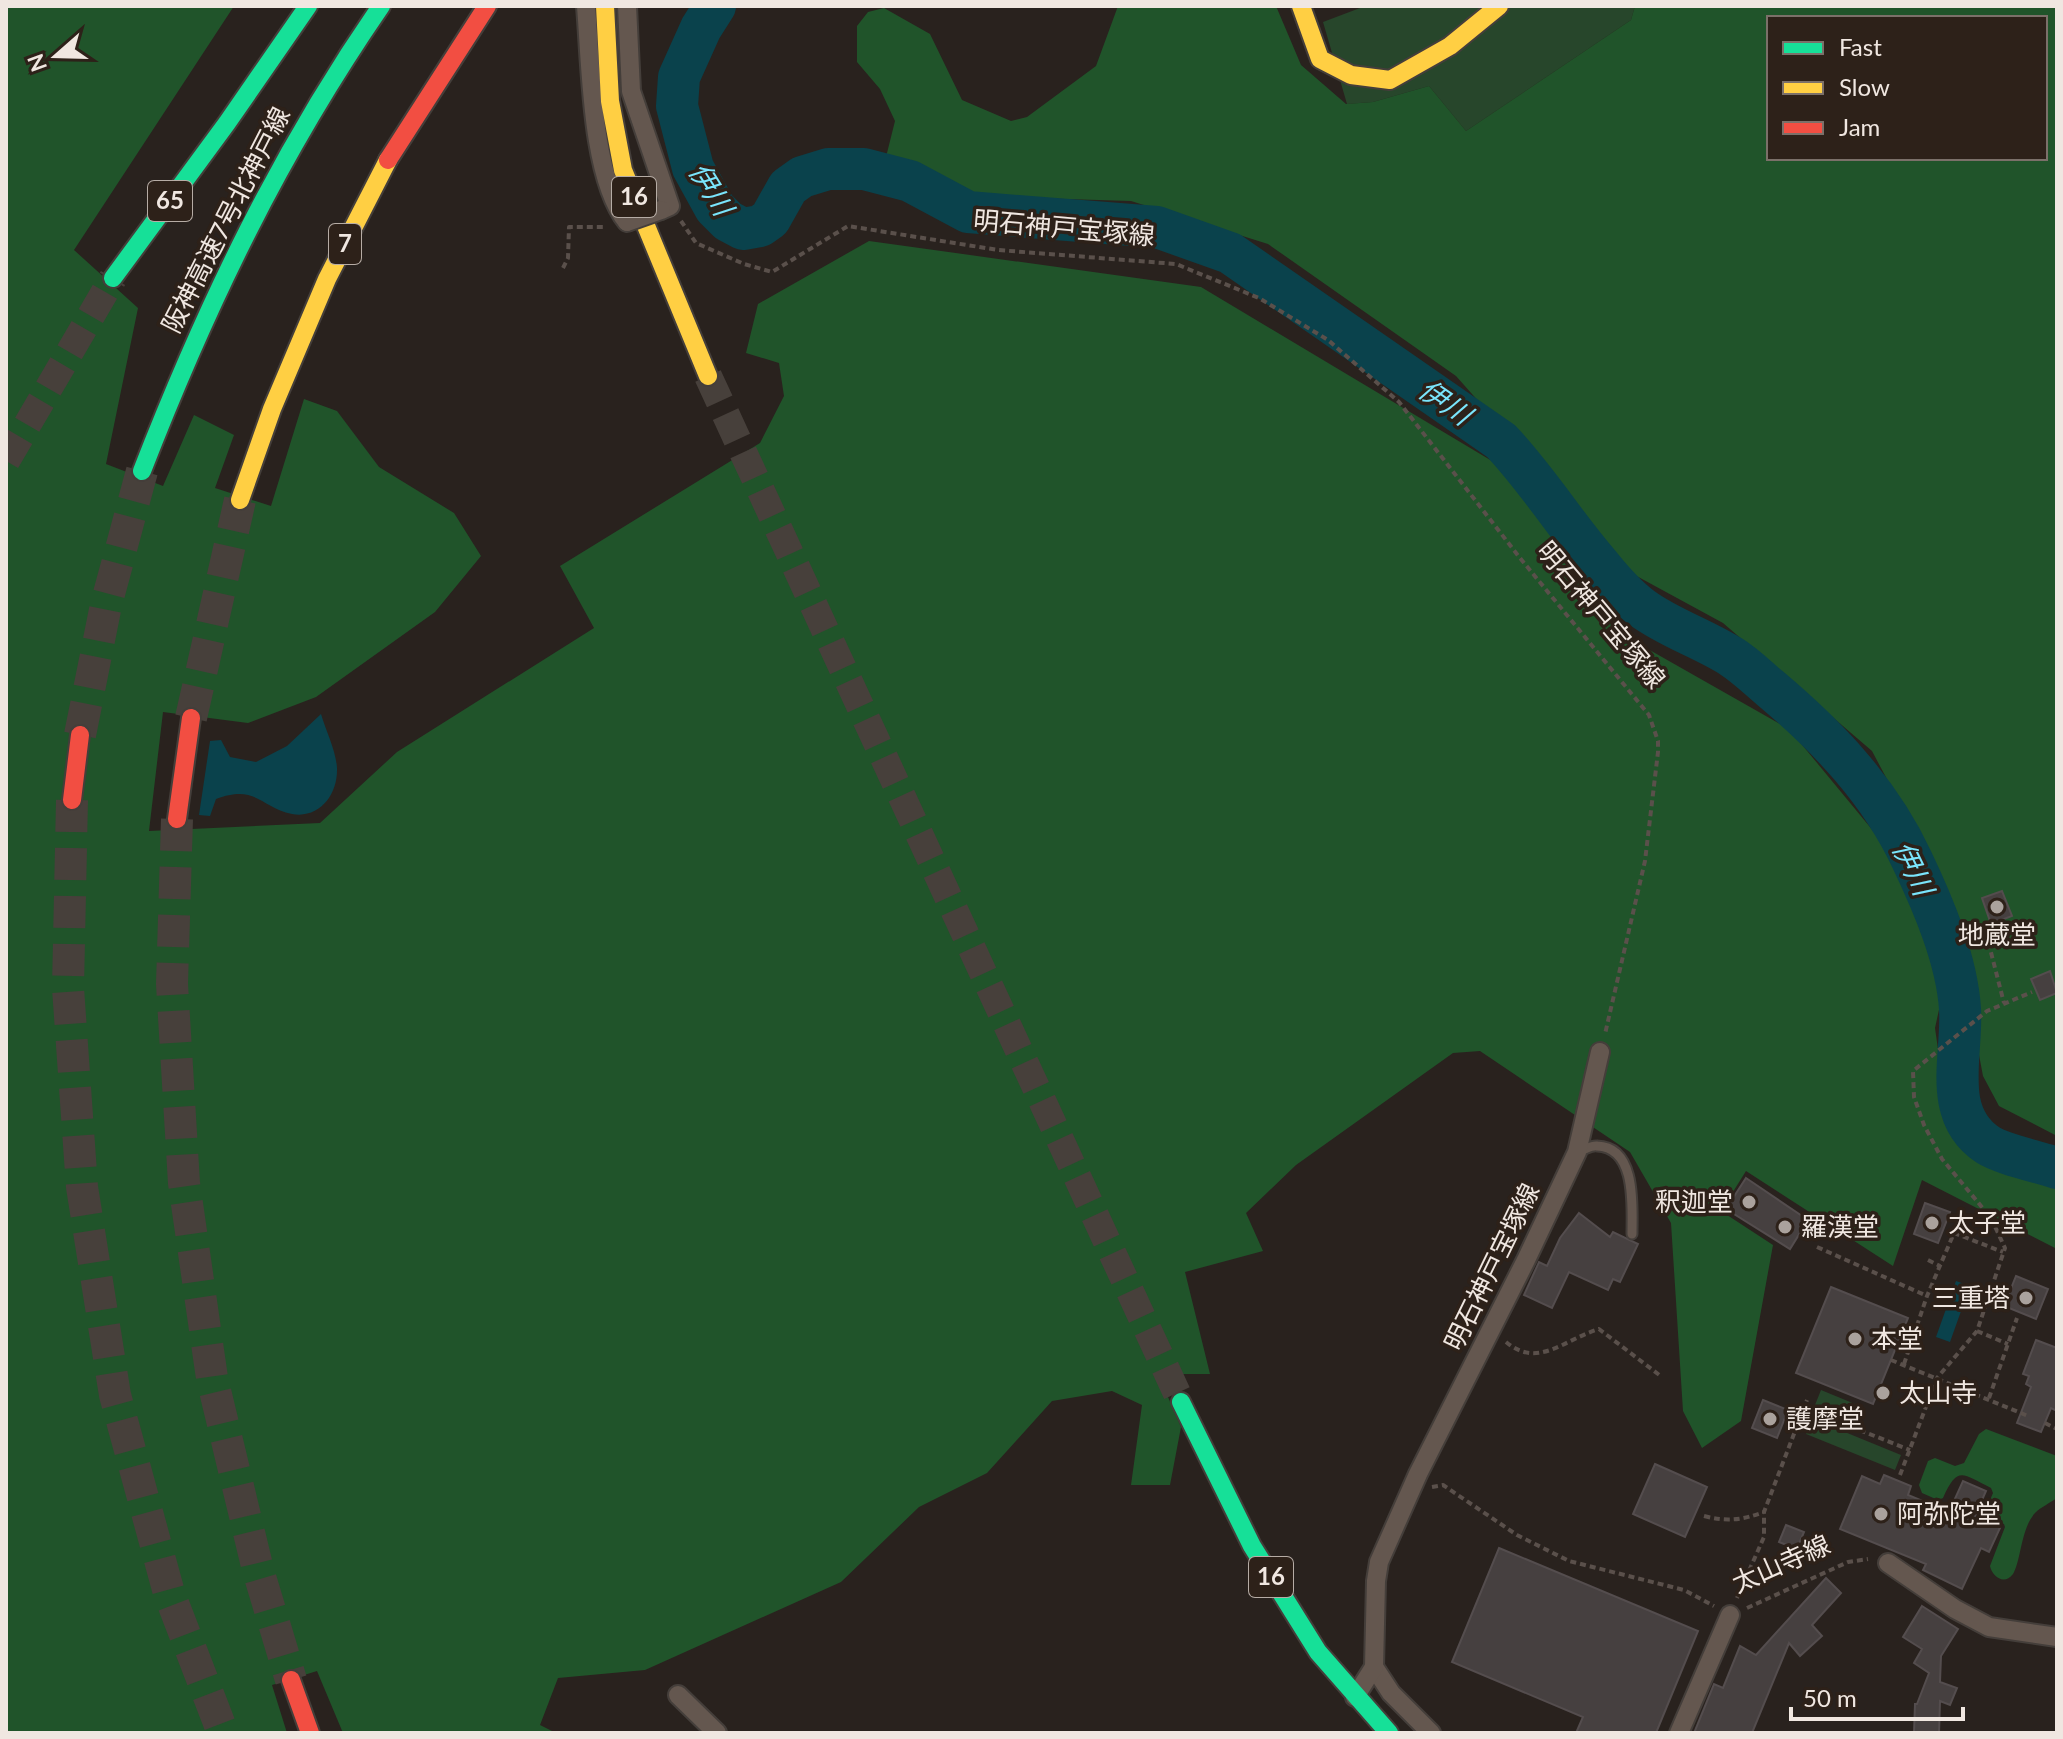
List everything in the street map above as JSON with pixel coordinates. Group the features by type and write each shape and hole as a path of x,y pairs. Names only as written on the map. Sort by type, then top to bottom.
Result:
{"main road":[{"name":"65","path":"227,123 287,6"},
{"name":"65","path":"113,278 308,6"},
{"name":"阪神高速7号北神戸線","path":"142,471 180,371 222,275 306,118 381,6"},
{"name":"7","path":"240,500 272,409 327,279 392,152 487,6"},
{"name":"16","path":"605,6 610,101 623,170 708,376"},
{"path":"1301,6 1320,59 1351,75 1390,80 1450,46 1499,6"},
{"path":"177,819 191,718"},
{"path":"72,800 80,735"},
{"name":"16","path":"1181,1402 1252,1546 1318,1652 1389,1733"},
{"path":"291,1680 310,1733"}],"street":[{"path":"586,6 599,146 616,208 627,222 666,208 631,91 627,6"},
{"name":"明石神戸宝塚線","path":"1374,1667 1379,1562 1410,1491 1577,1152 1600,1052"},
{"path":"1888,1563 1955,1609 1989,1627 2057,1637"},
{"name":"太山寺線","path":"1679,1733 1730,1615"},
{"path":"1355,1697 1374,1667 1391,1693 1431,1733"},
{"path":"678,1695 717,1733"}],"lane":[{"path":"1577,1152 1596,1145 1613,1151 1625,1166 1633,1188 1632,1234"}],"path":[{"name":"明石神戸宝塚線","path":"666,208 696,243 744,264 772,272 848,226 998,250 1176,264 1259,298 1328,340 1399,402 1520,558 1641,702 1658,741 1645,861 1600,1052"},
{"path":"563,268 568,258 569,227 612,228 627,222"},
{"path":"1986,933 2004,1003"},
{"path":"1900,1475 1937,1378 1977,1331 2005,1248 1991,1218 1942,1159 1924,1125 1914,1097 1913,1071 1987,1011 2032,992"},
{"path":"1904,1364 1927,1296 1954,1233 2003,1252"},
{"path":"1817,1247 1927,1296"},
{"path":"1928,1260 1940,1266"},
{"path":"1988,1399 2017,1318"},
{"path":"1490,1330 1519,1353 1537,1355 1578,1335 1599,1329 1662,1377"},
{"path":"1977,1331 2008,1344"},
{"path":"1891,1360 2028,1416"},
{"path":"1962,1388 1965,1378"},
{"path":"1410,1491 1443,1485 1517,1535 1569,1561 1684,1590 1730,1615 1764,1537 1764,1512 1807,1400"},
{"path":"1804,1408 1910,1450"},
{"path":"2045,1423 2057,1429"},
{"path":"1704,1516 1723,1521 1741,1520 1764,1512"},
{"name":"太山寺線","path":"1730,1615 1848,1562 1866,1559 1888,1563"}],"green space":[{"path":"6,6 234,6 74,250 138,308 106,464 163,486 194,415 234,435 215,488 271,506 304,399 337,411 379,467 454,513 481,556 435,612 316,697 248,723 163,712 149,831 320,823 397,752 594,628 560,566 760,443 784,396 779,363 746,353 758,304 869,241 1201,287 1502,467 1632,640 1789,729 1884,844 1910,894 1944,987 1935,1028 1950,1134 2057,1175 2057,1249 1922,1180 1893,1266 1746,1171 1721,1211 1773,1245 1741,1421 1702,1448 1683,1411 1671,1223 1630,1152 1480,1051 1453,1053 1296,1165 1246,1213 1263,1251 1185,1272 1210,1374 1158,1374 1181,1427 1170,1485 1131,1485 1142,1405 1112,1391 1052,1401 987,1473 919,1507 841,1582 645,1670 558,1678 540,1725 556,1733 343,1733 317,1671 272,1685 287,1733 6,1733"},
{"path":"1118,6 1276,6 1301,65 1346,104 1373,102 1429,86 1466,131 1631,20 1635,6 2057,6 2057,1136 1999,1106 1983,1076 1949,896 1872,751 1723,623 1631,573 1456,376 1268,244 1131,201 972,196 886,157 895,121 880,89 857,62 857,26 868,12 884,8 930,34 962,100 1011,121 1027,117 1096,66"},
{"path":"1359,6 1635,6 1631,20 1466,131 1429,86 1373,102 1347,104 1323,22"},
{"path":"1821,1390 1855,1404 1849,1419 1815,1405"},
{"path":"1813,1419 1901,1455 1895,1470 1806,1434"},
{"path":"1986,1429 2057,1456 2057,1498 2030,1519 2016,1568 2006,1579 1996,1576 1990,1566 2005,1527 1986,1515 1993,1493 1991,1488 1962,1475 1938,1500 1922,1493 1919,1485 1928,1461 1935,1458 1955,1466 1964,1463 1979,1434"}],"water":[{"path":"321,714 333,748 337,778 331,795 319,808 302,815 292,814 240,794 216,799 210,816 199,815 210,741 221,740 230,757 256,762 287,746"},
{"path":"1956,1281 1970,1286 1950,1342 1936,1337"}],"building":[{"name":"地蔵堂","path":"2002,891 2012,916 1991,924 1982,898"},
{"path":"2050,971 2057,993 2040,1000 2031,979"},
{"path":"1746,1178 1808,1220 1790,1249 1726,1209"},
{"name":"太子堂","path":"1925,1203 1950,1212 1938,1243 1914,1234"},
{"path":"1579,1213 1610,1237 1613,1232 1638,1244 1620,1282 1613,1279 1608,1290 1569,1272 1552,1308 1524,1295 1539,1262 1547,1266 1560,1238"},
{"name":"三重塔","path":"2016,1276 2048,1289 2036,1319 2004,1306"},
{"name":"本堂","path":"1831,1287 1908,1318 1873,1404 1796,1373"},
{"path":"2036,1340 2057,1348 2057,1411 2051,1408 2041,1432 2017,1423 2031,1387 2026,1384 2029,1376 2023,1374"},
{"name":"護摩堂","path":"1763,1400 1788,1410 1777,1438 1752,1428"},
{"path":"1655,1464 1707,1487 1685,1537 1633,1514"},
{"path":"1884,1475 1911,1486 1908,1495 1949,1512 1963,1481 1986,1491 1975,1516 2000,1528 1989,1552 1981,1548 1962,1589 1923,1570 1926,1564 1840,1529 1862,1476 1880,1484"},
{"path":"1786,1525 1804,1532 1797,1549 1779,1542"},
{"path":"1499,1548 1698,1631 1656,1733 1576,1733 1583,1717 1452,1662"},
{"path":"1826,1578 1841,1593 1812,1625 1822,1636 1800,1656 1789,1643 1752,1733 1694,1733 1714,1684 1723,1688 1740,1646 1756,1655"},
{"path":"1922,1606 1958,1629 1941,1656 1940,1682 1957,1688 1950,1705 1940,1701 1939,1733 1914,1733 1915,1704 1929,1673 1914,1663 1922,1649 1903,1637"}],"waterway":[{"name":"伊川","path":"715,6 701,28 679,77 677,106 693,168 715,208 728,221 743,229 760,226 770,219 788,187 802,177 828,169 864,169 910,181 968,212 1157,227 1230,253 1501,441 1587,550 1630,598 1652,615 1742,664 1812,725 1868,788 1912,860 1949,952 1960,1009 1958,1083 1964,1117 1973,1132 1988,1145 2057,1168"}],"tunnel":[{"path":"6,461 113,278"},
{"path":"708,376 1181,1402"},
{"path":"80,735 106,605 142,471"},
{"path":"191,718 240,500"},
{"path":"72,800 68,988 82,1187 115,1395 169,1593 223,1733"},
{"path":"177,819 172,984 184,1183 212,1378 258,1570 291,1680"}],"traffic: fast":[{"path":"113,278 308,6"},
{"path":"142,471 192,349 248,231 310,118 381,6"},
{"path":"1181,1402 1252,1546 1318,1652 1389,1733"}],"traffic: slow":[{"path":"605,6 610,101 623,170 708,376"},
{"path":"1301,6 1320,59 1351,75 1390,80 1450,46 1499,6"},
{"path":"240,500 272,409 327,279 388,160"}],"traffic: jam":[{"path":"388,160 487,6"},
{"path":"177,819 191,718"},
{"path":"72,800 80,735"},
{"path":"291,1680 310,1733"}],"place":[{"name":"地蔵堂","path":"1997,907"},
{"name":"釈迦堂","path":"1749,1202"},
{"name":"太子堂","path":"1932,1223"},
{"name":"羅漢堂","path":"1785,1227"},
{"name":"三重塔","path":"2026,1298"},
{"name":"本堂","path":"1855,1339"},
{"name":"太山寺","path":"1883,1393"},
{"name":"護摩堂","path":"1770,1419"},
{"name":"阿弥陀堂","path":"1881,1514"}]}
